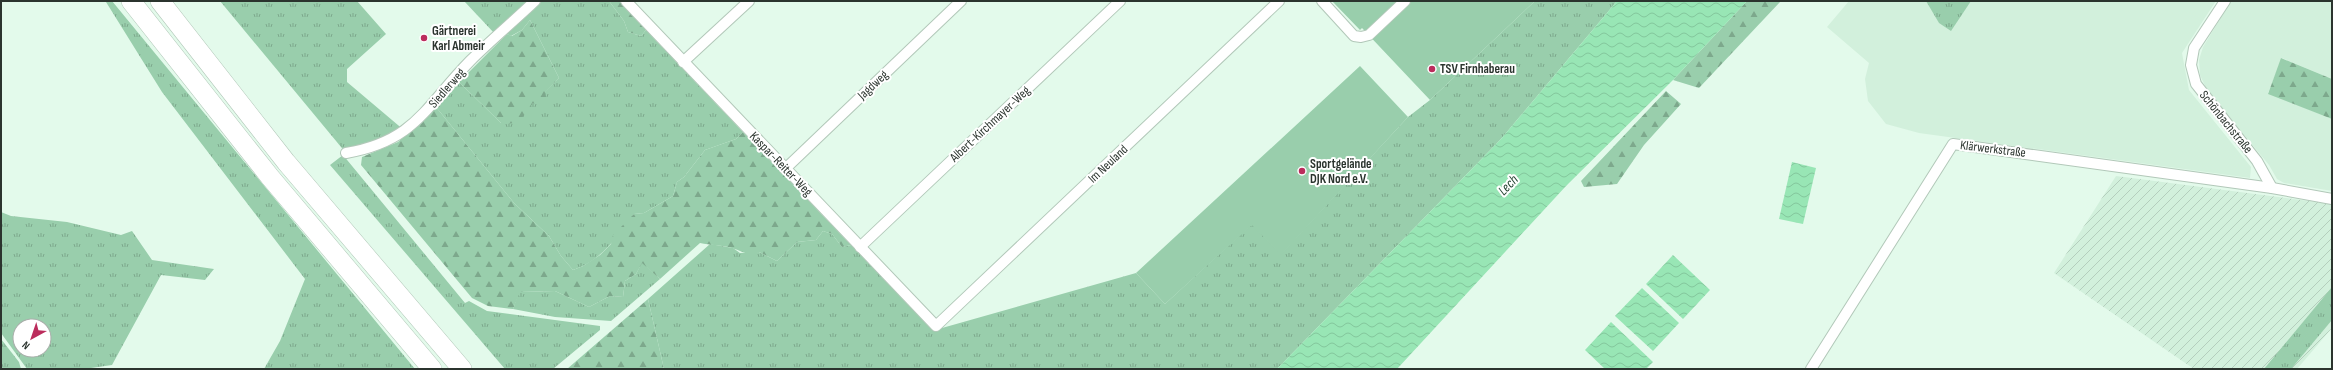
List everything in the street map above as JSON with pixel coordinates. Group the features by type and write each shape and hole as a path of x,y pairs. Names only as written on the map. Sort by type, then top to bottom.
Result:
{"highway":[{"path":"131,1 275,183 432,369"},
{"path":"160,1 291,168 462,369"}],"street":[{"name":"Siedlerweg","path":"346,153 382,144 414,123 470,62 535,1"},
{"name":"Kaspar-Reiter-Weg","path":"626,1 936,326"},
{"path":"684,62 749,1"},
{"name":"Jagdweg","path":"785,169 962,1"},
{"name":"Albert-Kirchmayer-Weg","path":"860,247 1120,1"},
{"name":"Im Neuland","path":"936,326 1279,1"},
{"path":"1322,1 1354,36 1361,37 1369,35 1405,1"},
{"name":"Schönbachstraße","path":"2225,1 2194,48 2191,65 2196,84 2205,98 2258,161 2272,188"},
{"name":"Klärwerkstraße","path":"1811,369 1953,144 2272,188"},
{"path":"2272,188 2332,199"}],"shaded area":[{"path":"1849,1 2216,1 2182,53 2189,90 2251,167 2250,178 1919,133 1886,124 1868,101 1865,79 1869,63 1827,27"},
{"path":"2231,1 2332,1 2332,79 2282,58 2268,93 2332,119 2332,191 2284,183 2277,179 2269,165 2207,90 2200,75 2199,60 2203,47"},
{"path":"2116,176 2332,204 2332,328 2297,369 2194,369 2054,273"}],"green space":[{"path":"112,1 415,369 264,369 280,341 305,279 162,92 106,2"},
{"path":"220,1 357,1 386,34 347,69 347,82 405,131 346,153"},
{"path":"464,1 533,1 495,34"},
{"path":"542,1 609,1 624,21 628,32 641,36 646,30 743,132 736,139 705,150 684,177 677,182 673,196 644,213 634,214 608,247 592,261 573,270 561,256 549,236 514,203 436,107 459,82 501,123 533,103 559,78 530,20 522,30 511,36 507,34"},
{"path":"609,1 619,1 646,30 641,36 628,32 624,21"},
{"name":"TSV Firnhaberau","path":"1332,1 1535,1 1430,100 1362,28 1360,30"},
{"path":"1535,1 1617,1 1501,139 1277,369 664,369 648,299 710,244 733,248 740,253 759,252 777,261 797,242 816,240 823,231 832,234 842,247 851,245 935,330 1136,273 1165,304 1252,224 1281,254 1408,117 1430,100"},
{"path":"1747,1 1781,1 1699,88 1673,80"},
{"path":"1926,1 1971,1 1951,31 1939,23"},
{"path":"530,20 559,78 545,92 547,102 541,105 533,103 523,116 516,122 507,124 501,123 459,82 507,34 512,36 522,30"},
{"path":"2281,58 2332,79 2332,119 2268,94"},
{"name":"Sportgelände DJK Nord e.V.","path":"1360,66 1408,117 1281,255 1252,225 1165,304 1136,273"},
{"path":"1666,91 1681,104 1644,145 1617,184 1584,187 1581,181"},
{"path":"436,107 514,203 549,236 561,256 573,270 583,266 600,255 611,244 613,235 634,214 644,213 673,196 677,182 684,177 705,150 736,139 743,132 851,245 842,247 832,234 823,231 816,240 797,242 777,261 759,252 748,254 728,247 700,243 660,279 642,263 636,274 625,281 623,297 610,296 589,307 555,291 520,292 513,309 488,306 472,298 361,165 362,157 398,142"},
{"path":"343,155 465,303 469,301 487,311 600,326 600,330 553,369 505,369 330,165"},
{"path":"1,212 11,216 67,222 121,235 132,231 152,260 214,269 205,280 161,275 112,365 84,369 27,369 19,358 52,358 52,318 12,318 12,348 1,333"},
{"path":"642,262 660,279 611,321 555,317 513,309 519,292 555,291 589,307 610,296 623,297 625,281 636,274"},
{"path":"2332,287 2332,320 2291,369 2264,369"},
{"path":"648,299 664,369 567,369"},
{"path":"1,339 12,353 12,358 16,358 19,362 21,369 1,369"}],"water":[{"name":"Lech","path":"1617,1 1747,1 1673,80 1566,186 1397,369 1277,369 1501,139"},
{"path":"1792,162 1816,168 1803,224 1779,219"},
{"path":"1673,255 1710,290 1683,319 1646,284"},
{"path":"1642,288 1679,323 1653,351 1615,316"},
{"path":"1611,322 1653,362 1646,369 1605,369 1585,350"}],"place":[{"name":"Gärtnerei Karl Abmeir","path":"424,38"},
{"name":"TSV Firnhaberau","path":"1432,69"},
{"name":"Sportgelände DJK Nord e.V.","path":"1302,171"}]}
